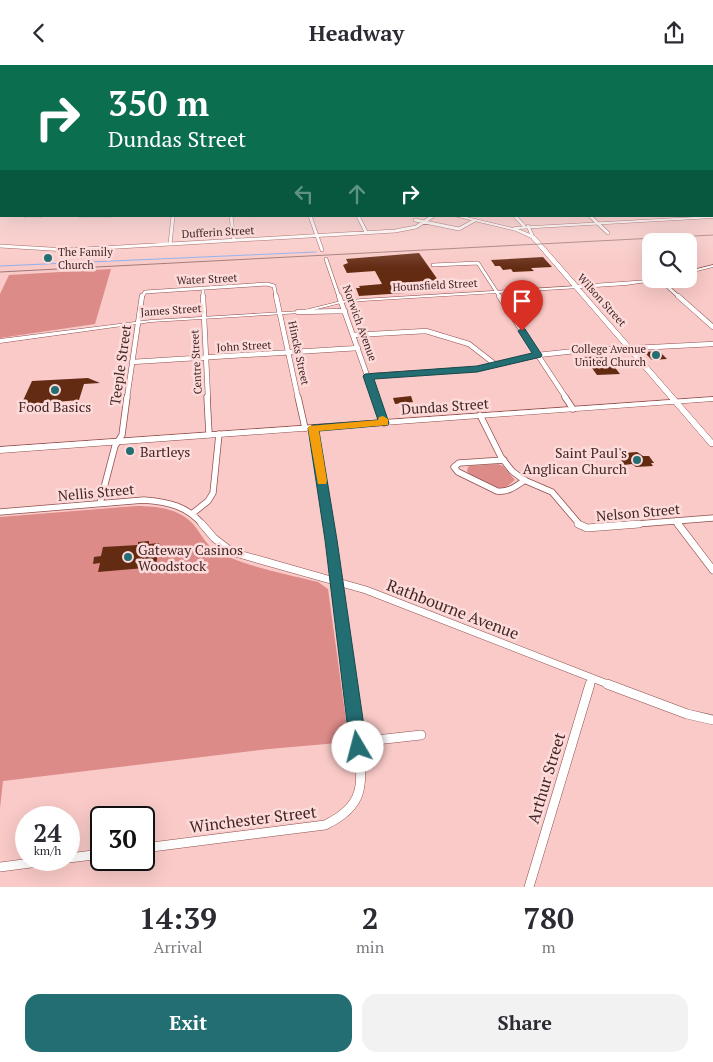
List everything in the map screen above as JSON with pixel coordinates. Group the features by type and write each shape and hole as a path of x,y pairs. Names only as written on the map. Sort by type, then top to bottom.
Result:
{"main road":[{"path":"461,217 532,235"},
{"path":"512,229 526,226 676,217 713,217"},
{"name":"Wilson Street","path":"532,235 713,444"},
{"path":"697,270 713,266"},
{"path":"576,287 642,281"},
{"name":"Dundas Street","path":"0,450 713,399"}],"street":[{"path":"170,244 173,217"},
{"path":"231,217 234,240"},
{"path":"310,217 322,250"},
{"path":"358,217 366,232"},
{"name":"Dufferin Street","path":"0,246 67,250 406,230 432,217"},
{"name":"Wilson Street","path":"516,217 532,235"},
{"path":"591,217 608,233"},
{"path":"415,220 460,229 475,220"},
{"name":"Norwich Avenue","path":"326,259 384,423"},
{"path":"433,265 478,263 573,409"},
{"name":"Water Street","path":"145,292 271,284"},
{"name":"Hincks Street","path":"271,284 275,288 309,428 336,579"},
{"name":"Hounsfield Street","path":"296,312 341,302 576,287"},
{"name":"Centre Street","path":"203,288 209,434"},
{"path":"670,288 713,327"},
{"name":"Teeple Street","path":"100,503 116,441 122,435 137,322 142,294 145,292"},
{"name":"James Street","path":"0,341 137,322 296,312 344,311"},
{"path":"354,335 426,331 470,345 496,365"},
{"path":"368,376 468,370 538,355 631,348 713,345"},
{"name":"John Street","path":"132,362 358,348"},
{"name":"Nelson Street","path":"480,415 504,461 512,471 525,480 540,485 554,493 576,525 583,527 713,518"},
{"path":"193,513 208,501 213,493 219,434"},
{"path":"504,461 462,463 454,467 458,472 497,491 508,491 525,480"},
{"name":"Nellis Street","path":"0,512 100,503 159,501 177,505 193,513"},
{"name":"Rathbourne Avenue","path":"193,513 214,538 232,552 336,579 675,711 713,720"},
{"path":"676,521 713,570"},
{"name":"Winchester Street","path":"155,847 325,825 336,820 352,808 361,788 362,778 336,579"},
{"name":"Arthur Street","path":"529,887 592,679"},
{"path":"358,742 421,735"},
{"path":"0,867 15,865"}],"shaded area":[{"path":"111,269 95,324 0,338 0,294 9,275"},
{"path":"498,464 503,466 515,480 505,488 498,488 469,474 467,471 470,466"},
{"path":"136,506 159,507 181,514 193,524 207,543 218,552 254,566 318,582 328,589 349,742 269,749 3,781 0,808 0,517"}],"building":[{"path":"419,253 438,280 399,283 405,293 359,296 356,288 360,288 359,286 382,284 375,271 347,273 343,265 348,263 346,259"},
{"path":"543,257 552,267 531,268 534,271 513,272 511,269 503,270 500,266 495,266 491,260"},
{"name":"College Avenue United Church","path":"659,351 667,359 652,360 644,352"},
{"path":"606,356 620,374 597,375 584,357"},
{"name":"Food Basics","path":"88,378 100,383 84,384 79,400 21,405 32,381"},
{"path":"411,396 413,402 395,404 393,398"},
{"name":"Saint Paul's Anglican Church","path":"637,452 643,456 649,456 654,463 651,463 653,466 636,467 632,464 624,465 620,458 624,458 624,453"},
{"name":"Gateway Casinos Woodstock","path":"149,541 149,544 159,543 156,567 98,572 100,563 93,564 94,557 101,556 103,547 138,545 138,542"}],"waterway":[{"path":"0,266 316,252"}],"railway":[{"path":"0,272 713,235"}],"slow traffic":[{"path":"322,481 313,428 384,423 383,419"}],"place":[{"name":"The Family Church","path":"48,258"},
{"name":"College Avenue United Church","path":"656,355"},
{"name":"Food Basics","path":"55,390"},
{"name":"Bartleys","path":"130,451"},
{"name":"Saint Paul's Anglican Church","path":"637,460"},
{"name":"Gateway Casinos Woodstock","path":"128,557"}],"route":[{"path":"358,747 331,540 313,428 384,423 368,376 477,369 538,355 522,331"}]}
